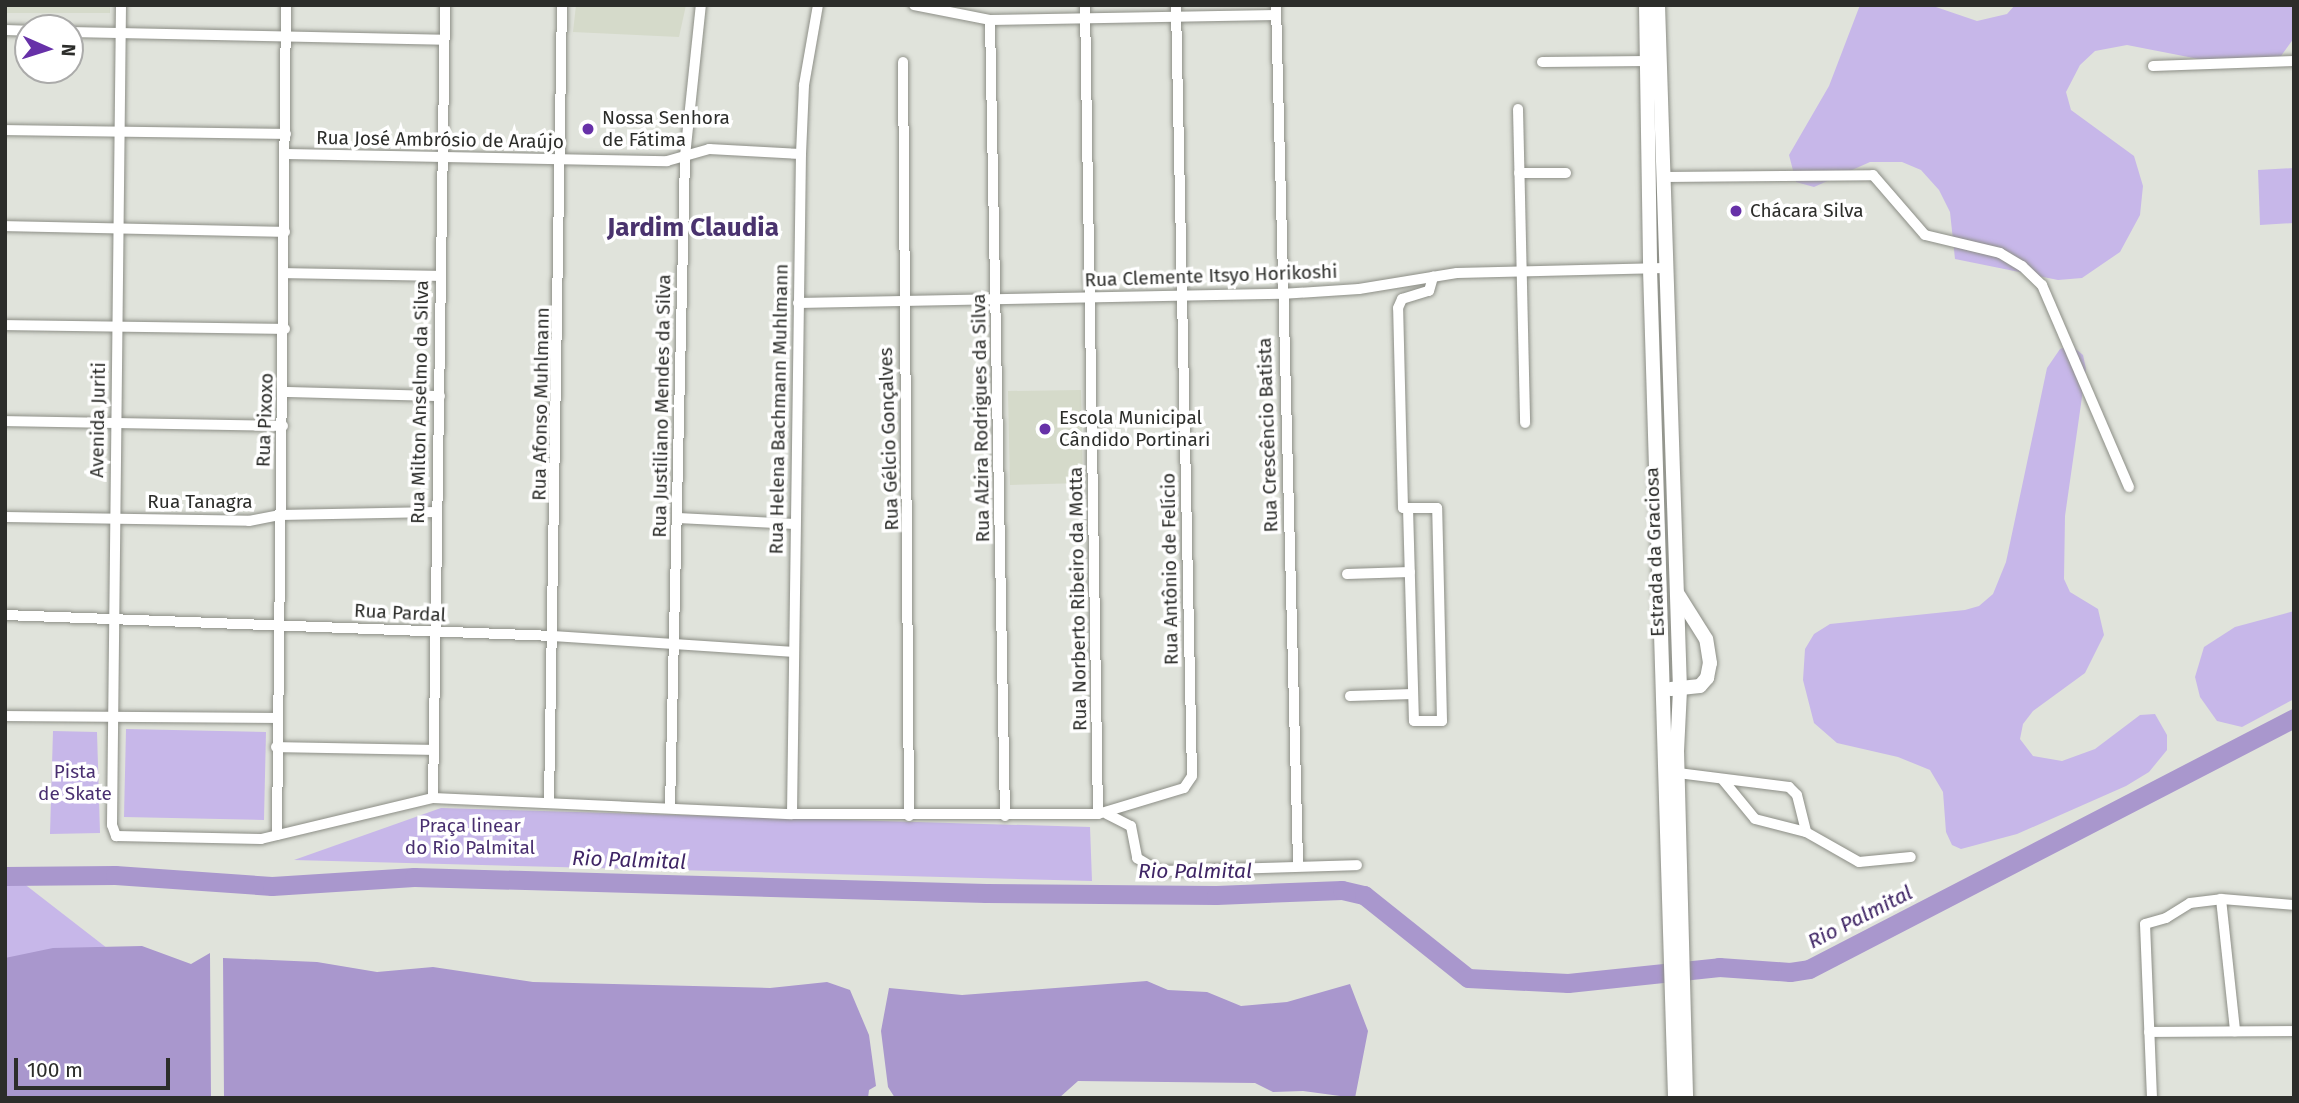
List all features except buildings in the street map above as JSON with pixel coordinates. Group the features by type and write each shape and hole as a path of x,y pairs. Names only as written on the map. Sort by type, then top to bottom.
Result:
{"main road":[{"name":"Estrada da Graciosa","path":"1646,5 1650,269 1663,688 1678,995 1686,1098"},
{"name":"Estrada da Graciosa","path":"1658,5 1681,690 1677,954"},
{"path":"1663,688 1681,690 1700,686 1707,678 1710,663 1706,639 1676,591"},
{"name":"Estrada da Graciosa","path":"1675,1098 1678,995"}],"street":[{"name":"Avenida Juriti","path":"121,5 111,813 116,836 261,839 277,835"},
{"name":"Rua Pixoxo","path":"277,835 276,718 285,329 286,5"},
{"name":"Rua Milton Anselmo da Silva","path":"433,799 444,5"},
{"name":"Rua Afonso Muhlmann","path":"549,803 563,161 558,48 562,5"},
{"name":"Rua Justiliano Mendes da Silva","path":"670,808 685,156 701,5"},
{"name":"Rua Helena Bachmann Muhlmann","path":"792,814 801,154 804,85 818,5"},
{"path":"914,5 935,7 990,20 1177,19 1276,10"},
{"name":"Rua Norberto Ribeiro da Motta","path":"1085,5 1102,814"},
{"name":"Rua Antônio de Felício","path":"1102,814 1149,795 1184,788 1192,776 1176,5"},
{"name":"Rua Crescêncio Batista","path":"1276,10 1298,865"},
{"name":"Rua Alzira Rodrigues da Silva","path":"990,20 1005,816"},
{"path":"84,33 444,40"},
{"path":"1542,62 1648,61"},
{"path":"2153,66 2294,61"},
{"name":"Rua Gélcio Gonçalves","path":"903,62 902,300 909,560 909,816"},
{"path":"1518,109 1525,423"},
{"path":"5,130 286,134"},
{"name":"Rua José Ambrósio de Araújo","path":"286,154 442,159 667,161 709,149 801,154"},
{"path":"1519,173 1566,173"},
{"path":"1663,177 1873,176 1925,235 2000,253 2022,265 2042,285 2129,487"},
{"path":"5,226 285,232"},
{"name":"Rua Clemente Itsyo Horikoshi","path":"798,303 1282,294 1433,277 1665,268"},
{"path":"284,273 440,276"},
{"path":"1408,508 1414,721 1441,721 1437,508 1408,508 1403,508 1398,308 1402,299 1429,291 1433,277"},
{"path":"5,325 285,329"},
{"path":"284,392 440,397"},
{"path":"5,421 282,426"},
{"name":"Rua Tanagra","path":"5,517 249,521 280,515 436,512"},
{"path":"678,518 795,524"},
{"path":"1347,574 1410,572"},
{"name":"Rua Pardal","path":"5,615 278,622 435,633 554,635 675,642 793,652"},
{"path":"1350,696 1413,694"},
{"path":"5,716 111,719 276,718"},
{"path":"276,747 433,750"},
{"path":"1678,774 1789,786 1797,795 1806,832"},
{"path":"1723,780 1755,819 1806,832 1859,862 1911,857"},
{"path":"277,835 433,799 792,814 1102,814 1131,826 1137,858 1150,869 1210,871 1298,865 1357,865"},
{"path":"2221,899 2235,1031"},
{"path":"2152,1098 2145,924 2166,918 2190,903 2221,899 2294,905"},
{"path":"2149,1032 2294,1031"}],"shaded area":[{"path":"5,5 110,5 110,13 5,13"},
{"path":"576,5 686,5 679,37 573,32"},
{"name":"Escola Municipal Cândido Portinari","path":"1081,390 1083,483 1010,485 1008,391"},
{"path":"142,946 191,964 210,953 211,1098 5,1098 5,958 53,948"},
{"path":"223,958 317,962 377,972 433,967 533,982 770,988 827,982 850,990 869,1035 876,1086 869,1090 868,1098 224,1098"},
{"path":"1147,981 1168,990 1207,992 1241,1006 1287,1002 1350,984 1368,1031 1355,1098 1303,1091 1273,1092 1255,1083 1078,1081 1059,1098 895,1098 888,1087 881,1031 889,988 962,995"}],"green space":[{"path":"1860,5 1930,5 1977,21 2007,14 2015,5 2292,5 2294,38 2281,56 2268,62 2214,62 2127,45 2095,51 2080,65 2066,92 2071,110 2134,156 2143,186 2140,215 2120,252 2082,278 2058,280 1955,259 1950,212 1939,190 1921,170 1902,162 1870,162 1814,187 1796,182 1789,155 1829,86"},
{"path":"2294,168 2294,223 2260,225 2258,170"},
{"path":"2071,345 2083,355 2086,369 2065,516 2064,579 2070,592 2098,609 2104,635 2085,673 2033,711 2023,724 2020,739 2033,756 2062,761 2095,749 2140,715 2155,714 2167,735 2167,750 2149,772 2126,786 2017,834 1961,849 1952,845 1946,832 1943,792 1930,770 1898,757 1837,743 1814,723 1803,680 1805,649 1814,634 1830,624 1965,610 1979,606 1993,594 2006,562 2047,368 2060,349"},
{"path":"2294,611 2294,699 2242,727 2217,721 2200,697 2195,677 2204,647 2235,627"},
{"path":"126,729 266,732 264,820 124,817"},
{"name":"Pista de Skate","path":"53,731 97,732 100,833 50,834"},
{"name":"Praça linear do Rio Palmital","path":"441,808 1090,827 1092,881 294,860"},
{"path":"5,869 125,962 5,968"}],"waterway":[{"name":"Rio Palmital","path":"5,876 115,875 272,886 414,877 986,893 1216,895 1342,890 1364,895 1468,978 1568,983 1719,967 1790,972 1809,969 2294,718"}],"place":[{"name":"Nossa Senhora de Fátima","path":"588,129"},
{"name":"Chácara Silva","path":"1736,211"},
{"name":"Escola Municipal Cândido Portinari","path":"1045,429"}],"district":[{"name":"Jardim Claudia","path":"693,228"}]}
